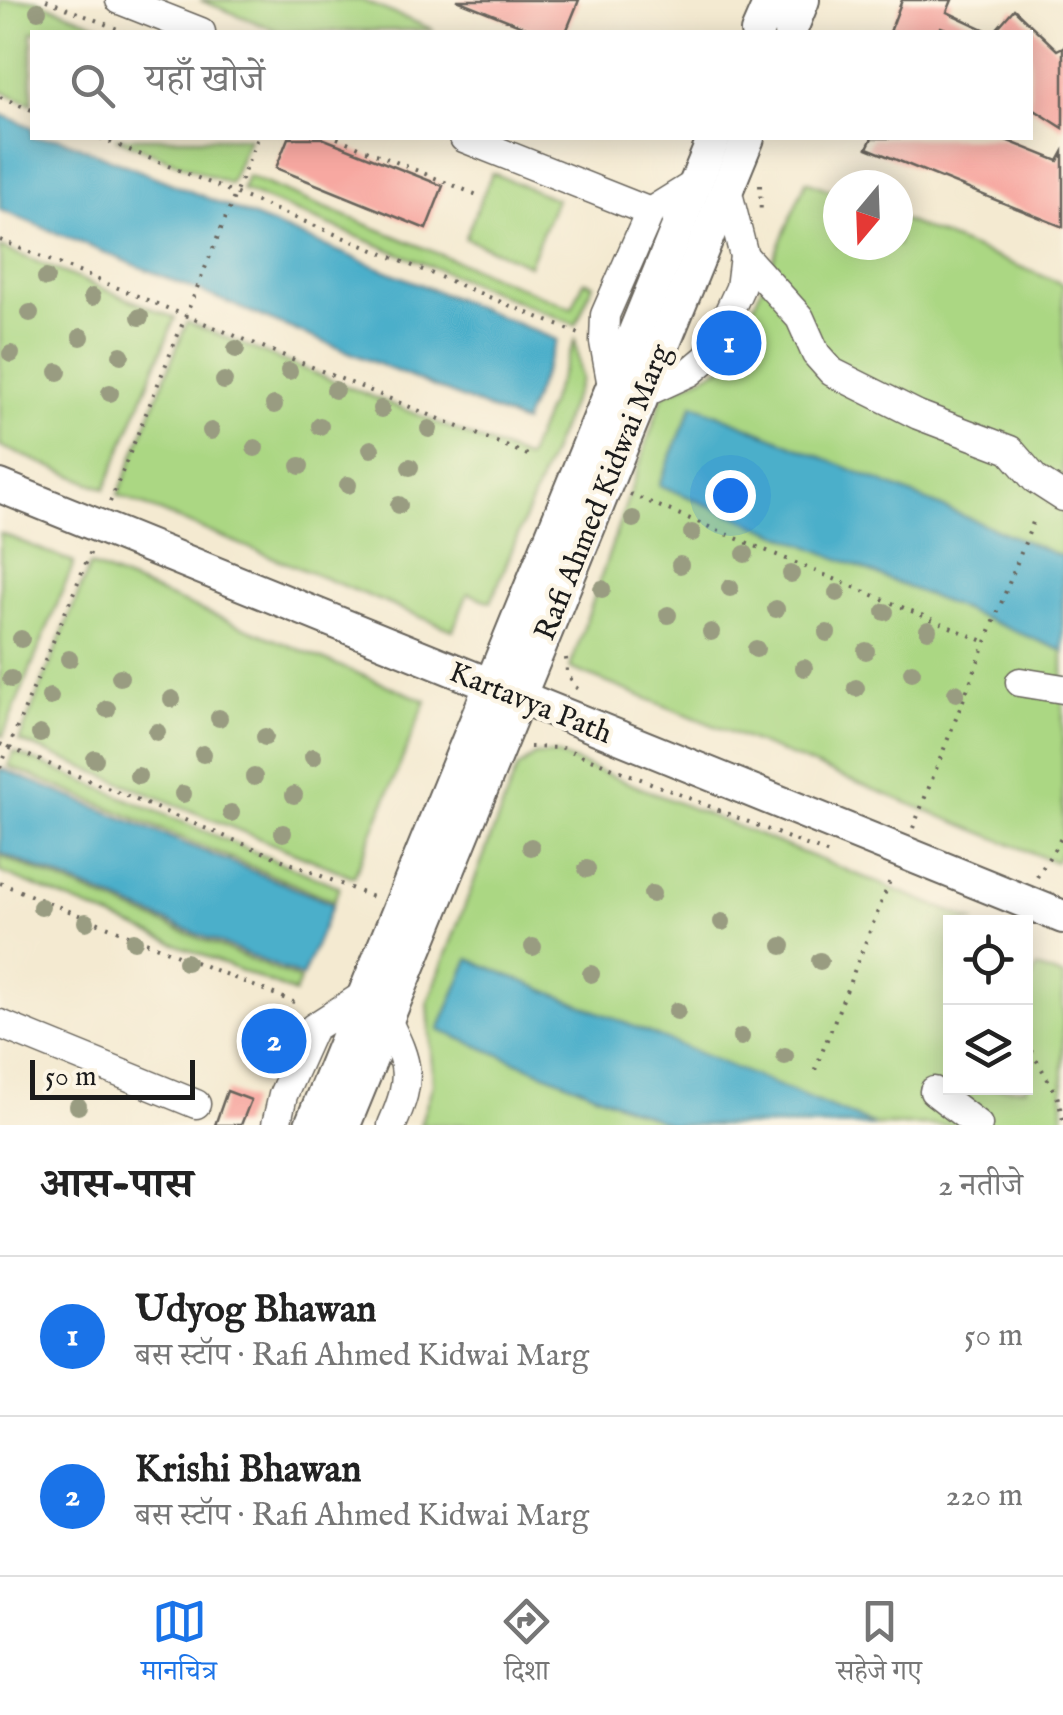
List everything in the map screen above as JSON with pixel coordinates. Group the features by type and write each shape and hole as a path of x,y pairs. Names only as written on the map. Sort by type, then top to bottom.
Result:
{"main road":[{"path":"758,30 770,0"},
{"path":"791,30 802,0"},
{"name":"Rafi Ahmed Kidwai Marg","path":"711,186 714,140"},
{"name":"Rafi Ahmed Kidwai Marg","path":"311,1125 364,995 503,691 711,186 746,140"},
{"name":"Kartavya Path","path":"0,486 1063,917"},
{"name":"Rafi Ahmed Kidwai Marg","path":"344,1125 387,1020 503,691"}],"street":[{"path":"120,0 196,30"},
{"path":"469,140 650,212"},
{"path":"744,256 740,288 708,356 690,372 627,390 604,342 605,315 650,212 711,186 744,256 800,318 816,354 832,372 918,415 1010,450 1036,479 1063,497"},
{"path":"1020,682 1063,689"},
{"path":"276,1125 283,1096 313,1028 364,995"},
{"path":"387,1020 407,1061 408,1073 392,1125"},
{"path":"0,1024 196,1104"},
{"path":"934,1091 978,1125"}],"path":[{"path":"46,0 120,30"},
{"path":"0,96 30,109"},
{"path":"105,140 582,333 581,348"},
{"path":"110,502 257,140"},
{"path":"342,140 478,195"},
{"path":"760,184 761,224"},
{"path":"0,240 528,455"},
{"path":"628,494 986,642"},
{"path":"913,828 1035,517"},
{"path":"0,768 91,551"},
{"path":"569,649 567,673 575,688 587,695"},
{"path":"0,744 379,900"},
{"path":"523,756 530,747 563,748 836,857"},
{"path":"1050,884 1036,878 1063,834"},
{"path":"815,1070 891,878"},
{"path":"0,883 299,1006 314,998"},
{"path":"1033,1054 1056,1095 1063,1120"}],"green space":[{"path":"0,0 36,0 111,30 30,30 30,103 0,91"},
{"path":"200,0 361,0 434,30 275,30"},
{"path":"120,140 248,140 230,184"},
{"path":"492,173 556,199 529,265 465,238"},
{"path":"247,176 572,308 584,281 593,284 576,325 242,190"},
{"path":"806,181 823,187 823,260 913,260 913,224 1063,284 1063,849 1055,862 570,668 663,395 729,364"},
{"path":"0,247 175,318 105,489 0,446"},
{"path":"187,322 527,459 575,340 581,379 491,602 468,593 453,630 118,495"},
{"path":"0,533 74,563 3,736 0,734"},
{"path":"90,565 426,701 354,877 19,741"},
{"path":"14,752 339,887 334,901 8,766"},
{"path":"556,754 958,915 943,915 943,1095 1033,1095 1033,976 1036,968 1063,976 1063,1125 420,1125 433,1084 428,1002 517,769 535,755"},
{"path":"0,856 300,980 295,993 0,872"}],"water":[{"path":"0,114 30,126 30,140 64,140 557,340 523,423 0,210"},
{"path":"693,404 1063,557 1063,651 659,485"},
{"path":"0,768 333,904 302,977 0,853"},
{"path":"469,959 874,1125 671,1125 439,1030"}],"building":[{"path":"457,0 579,0 567,30 532,30"},
{"path":"902,0 952,0 947,12 986,30 941,27 891,30"},
{"path":"1014,9 1057,50 1063,47 1063,128 1033,109 1033,30 996,30"},
{"path":"287,140 327,140 443,186 426,229 276,168"},
{"path":"871,140 1006,140 1058,161 1063,152 1063,227 867,148"},
{"path":"227,1091 251,1100 241,1125 215,1125"}],"place":[{"name":"Udyog Bhawan","path":"729,343"},
{"name":"Krishi Bhawan","path":"274,1041"}]}
